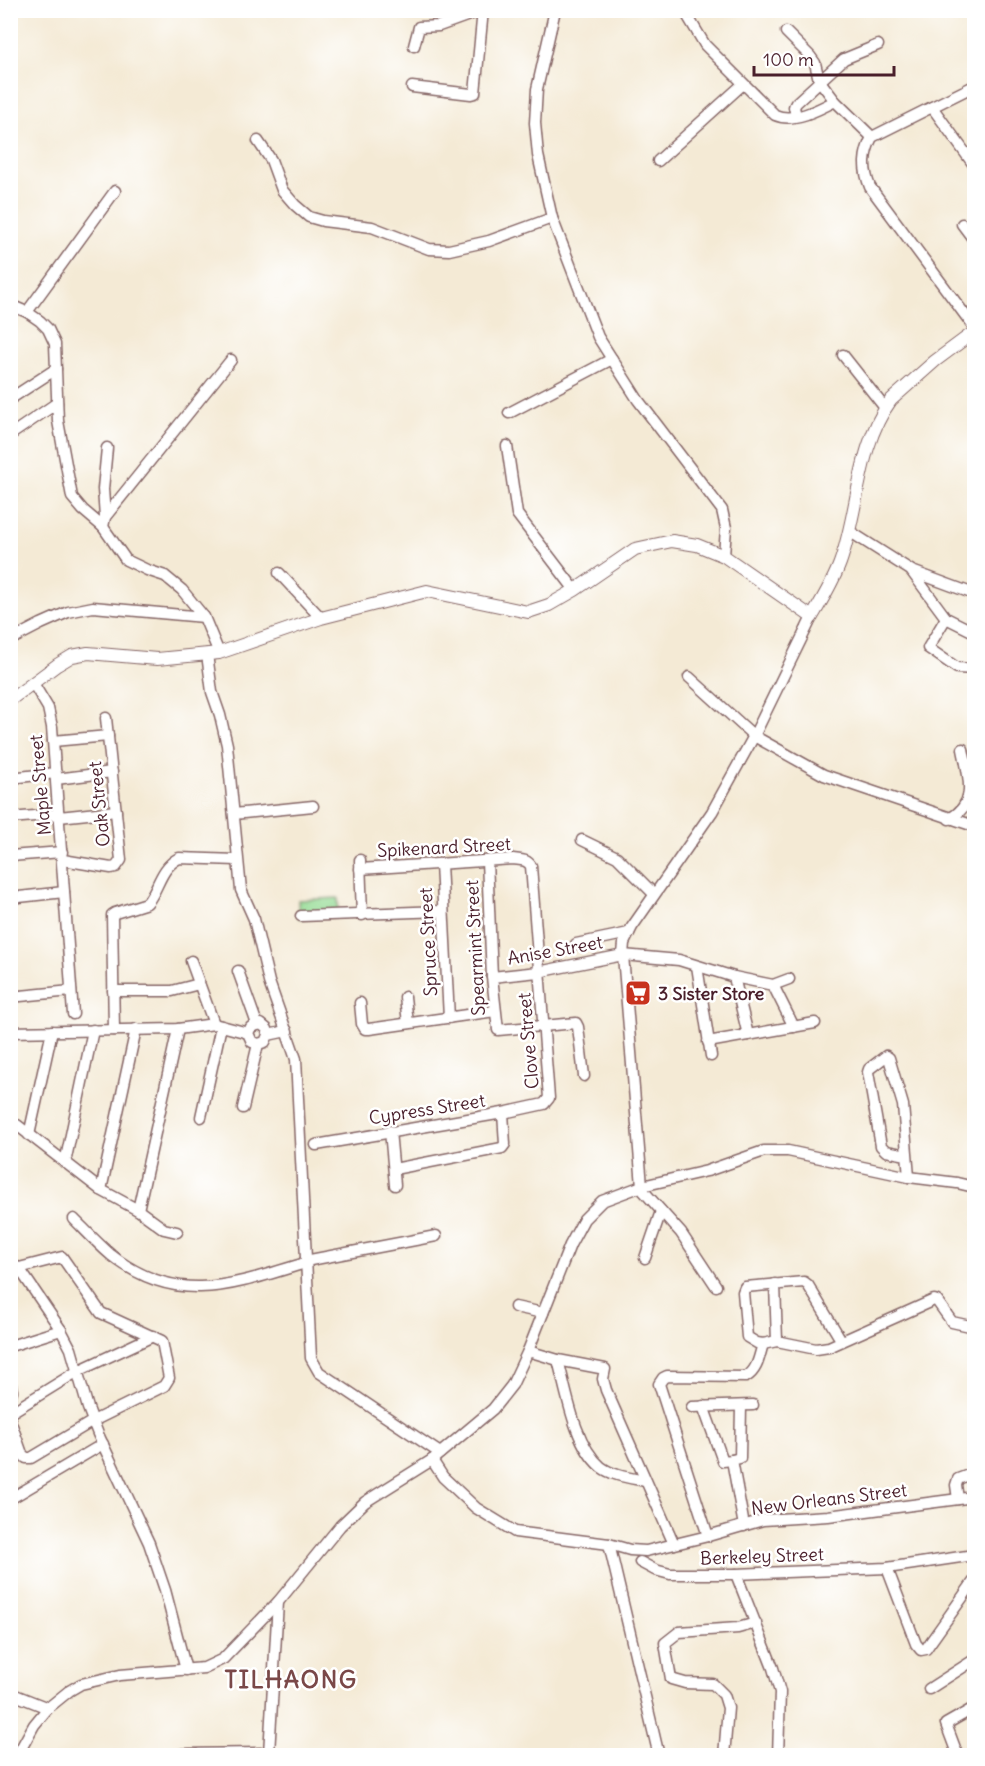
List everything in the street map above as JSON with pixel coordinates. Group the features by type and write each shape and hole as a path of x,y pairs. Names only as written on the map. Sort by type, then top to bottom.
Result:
{"street":[{"path":"412,87 473,94 476,90 483,10 439,26 419,27 414,46"},
{"path":"555,10 537,89 535,123 538,155 552,218 598,337 638,400 722,510 726,528 724,556"},
{"path":"684,10 705,45 774,115 787,118 796,116 835,101"},
{"path":"786,33 810,56 815,63 819,80 835,101 872,137"},
{"path":"796,116 794,107 796,103 819,80 844,59 878,45"},
{"path":"658,162 742,84"},
{"path":"975,86 872,137 866,148 864,161 865,175 870,187 975,327"},
{"path":"932,107 975,165"},
{"path":"258,141 271,160 282,190 309,218 372,227 429,249 449,250 489,241 552,218"},
{"path":"27,312 115,191"},
{"path":"962,224 975,240"},
{"name":"New Orleans Street","path":"10,305 27,312 48,329 55,344 58,421 72,497 83,510 104,522 126,560 165,576 182,590 204,617 213,654 213,695 227,745 241,890 254,919 269,982 296,1059 310,1352 319,1372 436,1456 443,1477 476,1508 515,1532 646,1551 763,1521 828,1516 975,1497"},
{"path":"716,1287 681,1233 641,1186 622,956 624,943 654,894 712,812 754,736 840,564 869,447 885,408 935,361 975,332"},
{"path":"843,355 885,408"},
{"path":"509,413 612,359"},
{"path":"104,522 231,360"},
{"path":"10,399 56,369"},
{"path":"10,435 57,403"},
{"path":"507,446 518,514 575,590"},
{"path":"104,522 107,448"},
{"path":"849,531 912,571 975,594"},
{"path":"10,700 72,656 88,653 157,659 213,654 321,618 427,591 528,612 549,605 575,590 635,549 672,541 697,545 724,556 812,617"},
{"path":"912,571 946,618 975,632"},
{"path":"279,573 321,618"},
{"path":"10,640 68,612 93,607 204,617"},
{"path":"946,618 928,648 957,668 975,669"},
{"path":"689,677 754,736 824,775 975,826"},
{"name":"Maple Street","path":"33,683 48,708 53,741 73,1014"},
{"name":"Oak Street","path":"62,856 116,867 121,860 106,718"},
{"path":"53,741 108,736"},
{"path":"949,819 958,814 967,802 969,793 963,749"},
{"path":"10,778 112,772"},
{"path":"234,814 313,806"},
{"path":"10,818 116,811"},
{"path":"582,840 617,857 654,894"},
{"path":"10,856 62,856"},
{"path":"114,1030 113,914 147,903 164,871 172,861 178,858 237,860"},
{"name":"Spikenard Street","path":"362,915 360,864 441,864 513,859 525,860 529,863"},
{"name":"Spearmint Street","path":"487,861 492,977 497,1027 500,1030 544,1026"},
{"name":"Clove Street","path":"529,863 549,1093 547,1102 544,1104"},
{"name":"Spruce Street","path":"441,864 448,1018"},
{"path":"10,898 64,892"},
{"path":"301,916 443,911"},
{"path":"576,944 629,933"},
{"name":"Anise Street","path":"492,977 538,972 622,956 679,960 773,985"},
{"path":"191,962 218,1025 201,1117"},
{"path":"697,966 711,1056"},
{"path":"238,971 257,1024 267,1029 268,1035 265,1042 258,1044 252,1042 248,1033"},
{"path":"734,976 748,1035"},
{"path":"789,979 773,985 794,1027"},
{"path":"113,991 172,991 199,984"},
{"path":"10,996 71,991"},
{"path":"405,997 408,1023"},
{"path":"360,1003 362,1024 366,1029 495,1011"},
{"path":"544,1026 574,1022 577,1024 584,1076"},
{"path":"708,1042 815,1023"},
{"path":"248,1033 251,1027 257,1024"},
{"path":"11,1034 178,1029 218,1025 248,1033"},
{"path":"101,1190 136,1029"},
{"path":"138,1210 178,1029"},
{"path":"65,1163 93,1030"},
{"path":"29,1135 52,1031"},
{"path":"268,1035 287,1031"},
{"path":"243,1108 258,1044"},
{"path":"907,1155 886,1151 881,1146 868,1072 885,1056 889,1058 903,1105 909,1177"},
{"name":"Cypress Street","path":"316,1145 544,1104"},
{"path":"394,1169 502,1148 505,1144 503,1113"},
{"path":"10,1124 17,1125 101,1190 138,1210 164,1229 177,1232"},
{"path":"390,1131 395,1185"},
{"path":"17,1755 34,1725 48,1708 69,1690 92,1681 120,1675 204,1668 223,1659 278,1602 340,1526 365,1502 436,1456 493,1408 512,1385 570,1245 584,1219 602,1201 641,1186 707,1171 764,1151 788,1150 909,1177 975,1187"},
{"path":"645,1258 661,1211"},
{"path":"74,1219 111,1254 145,1276 166,1285 202,1287 227,1284 305,1262 436,1236"},
{"path":"10,1420 20,1451 24,1456 34,1457 93,1421 166,1384 169,1374 162,1341 101,1313 62,1257 15,1266 61,1330 71,1349 93,1421 102,1444 149,1543 165,1590 186,1670"},
{"path":"841,1340 808,1285 800,1281 748,1286 744,1290 747,1337 753,1342 763,1344 777,1341 816,1349 829,1347 934,1300 952,1322 970,1326 975,1324"},
{"path":"774,1284 777,1341"},
{"path":"515,1307 543,1313"},
{"path":"10,1346 61,1330"},
{"path":"10,1413 78,1371 153,1336"},
{"path":"708,1536 659,1384 663,1378 668,1376 746,1377 752,1374 757,1365 763,1344"},
{"path":"528,1351 558,1360 605,1369 603,1379 606,1390 674,1544"},
{"path":"558,1360 577,1428 587,1451 602,1468 621,1476 645,1481"},
{"path":"10,1381 12,1391 10,1396"},
{"path":"692,1407 753,1405"},
{"path":"703,1406 723,1461 740,1458 741,1406"},
{"path":"10,1499 102,1444"},
{"path":"732,1460 744,1526"},
{"path":"958,1498 956,1485 958,1479 975,1473"},
{"path":"609,1544 659,1755"},
{"name":"Berkeley Street","path":"640,1562 670,1574 736,1574 887,1568 975,1555"},
{"path":"887,1568 916,1644 921,1650 926,1649 975,1581"},
{"path":"736,1574 780,1692 778,1755"},
{"path":"175,1755 270,1754 278,1602"},
{"path":"724,1755 729,1708 724,1695 713,1684 685,1683 671,1679 665,1644 679,1632 738,1628 756,1623"},
{"path":"929,1689 975,1660"},
{"path":"10,1693 48,1708"},
{"path":"958,1755 946,1724 975,1708"}],"green space":[{"path":"338,898 338,916 299,918 298,900"}],"place":[{"name":"3 Sister Store","path":"638,993"}],"district":[{"name":"TILHAONG","path":"291,1679"}]}
